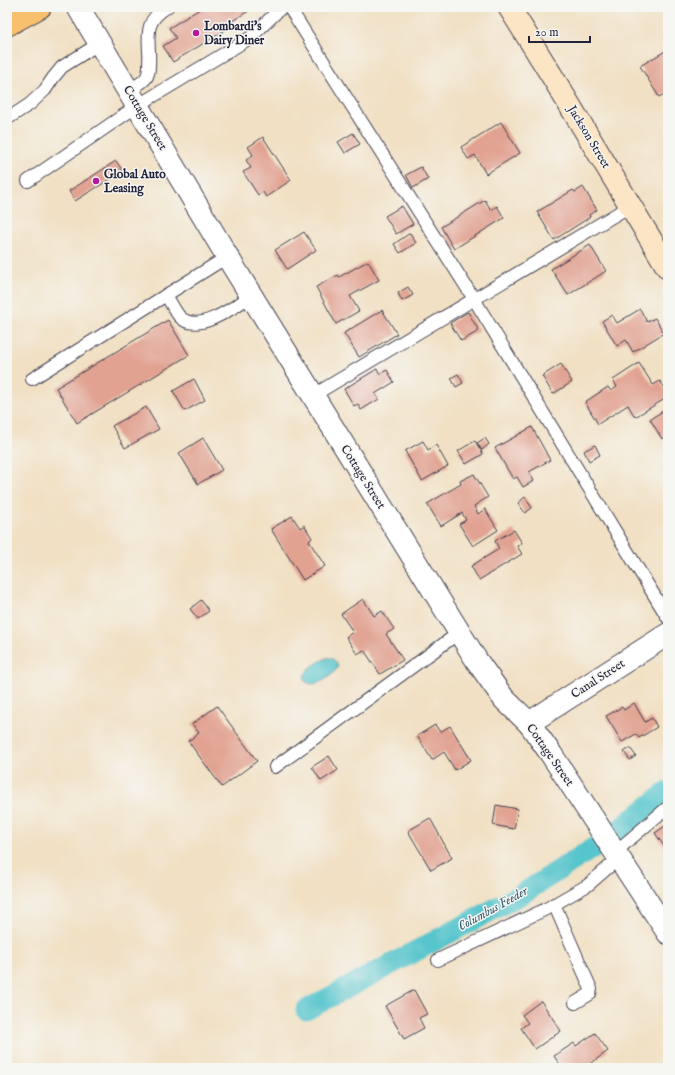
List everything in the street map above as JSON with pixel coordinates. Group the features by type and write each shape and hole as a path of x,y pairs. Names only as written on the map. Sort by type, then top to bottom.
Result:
{"highway":[{"path":"7,25 40,7"}],"main road":[{"name":"Jackson Street","path":"509,7 668,268"}],"street":[{"name":"Cottage Street","path":"78,7 312,396 478,661 504,699 529,723 551,754 668,933"},
{"name":"Canal Street","path":"529,723 668,634"}],"lane":[{"path":"133,99 146,79 148,71 150,58 148,31 152,20 167,7"},
{"path":"28,181 133,99 250,38 282,7"},
{"path":"289,7 474,299 668,618"},
{"path":"7,119 30,104 45,90 62,67 100,44"},
{"path":"312,396 630,206"},
{"path":"32,379 227,257"},
{"path":"166,295 179,316 188,323 202,322 220,316 251,296"},
{"path":"275,767 460,632"},
{"path":"438,960 554,904 588,885 617,855 668,807"},
{"path":"554,904 591,990 590,994 575,1003"}],"water":[{"path":"326,658 333,659 336,662 338,666 336,670 329,677 319,683 314,684 305,681 308,670"}],"building":[{"name":"Lombardi's Dairy Diner","path":"203,7 255,7 229,23 232,26 173,62 163,46 176,38 169,28"},
{"path":"667,50 668,92 659,97 640,66"},
{"path":"501,122 520,153 486,174 475,155 468,159 461,147"},
{"path":"353,133 360,144 345,153 338,142"},
{"path":"263,137 291,180 266,197 263,192 258,195 243,172 251,168 246,160 253,155 248,147"},
{"name":"Global Auto Leasing","path":"116,161 123,171 75,201 69,191"},
{"path":"421,167 428,179 413,188 406,175"},
{"path":"583,187 597,210 589,215 590,217 554,240 537,212 573,190 575,192"},
{"path":"485,200 491,210 497,206 504,218 454,249 441,227"},
{"path":"402,206 413,224 396,234 385,216"},
{"path":"304,232 316,250 287,269 275,250"},
{"path":"410,233 416,243 400,253 394,244"},
{"path":"590,245 606,271 568,295 551,269"},
{"path":"368,261 379,280 350,296 359,311 336,324 316,287 338,275 339,277"},
{"path":"408,287 413,295 402,301 398,293"},
{"path":"640,309 647,322 655,318 664,333 633,352 626,340 617,346 602,321 612,315 617,323"},
{"path":"382,310 397,334 359,357 344,333"},
{"path":"468,312 479,331 461,341 450,323"},
{"path":"168,320 189,355 77,423 56,388"},
{"path":"639,363 653,385 660,381 668,394 668,397 635,417 628,405 598,424 585,402 608,387 611,391 617,387 613,380"},
{"path":"561,364 572,382 553,394 542,376"},
{"path":"377,369 380,374 387,370 394,382 375,394 379,399 361,410 358,404 354,406 344,389"},
{"path":"458,374 463,383 456,387 451,378"},
{"path":"194,379 205,400 185,411 173,391"},
{"path":"146,407 159,429 125,448 112,426"},
{"path":"668,408 668,436 662,439 650,419"},
{"path":"532,427 550,460 529,472 534,481 523,487 517,477 513,479 495,448"},
{"path":"203,438 222,470 198,484 179,453"},
{"path":"485,438 489,444 482,450 477,443"},
{"path":"423,441 428,450 436,445 448,466 422,481 405,451"},
{"path":"475,441 483,454 466,464 458,451"},
{"path":"595,445 600,455 589,461 584,451"},
{"path":"474,474 488,497 474,506 478,514 485,509 498,530 473,546 459,524 466,520 462,513 441,526 427,504 461,484 460,481"},
{"path":"525,497 532,508 525,513 518,503"},
{"path":"292,516 300,528 304,525 312,538 309,541 325,566 303,580 271,529"},
{"path":"514,530 522,543 517,546 522,554 479,580 471,566 499,549 495,541"},
{"path":"363,599 374,616 382,611 394,629 386,634 403,660 380,674 364,650 357,654 346,637 353,632 341,614"},
{"path":"201,600 209,611 198,619 190,609"},
{"path":"634,703 645,722 652,718 657,727 639,738 636,734 622,742 606,716 622,707 624,710"},
{"path":"217,706 257,761 222,787 188,741 199,733 192,724"},
{"path":"435,725 440,732 450,726 471,760 455,770 444,752 432,760 417,736"},
{"path":"630,748 636,756 630,760 624,752"},
{"path":"329,756 338,770 321,781 312,767"},
{"path":"496,805 518,809 514,829 493,825"},
{"path":"430,818 452,858 431,870 408,831"},
{"path":"668,824 668,852 655,833"},
{"path":"414,990 427,1014 419,1018 424,1028 404,1039 385,1006"},
{"path":"541,1001 561,1031 535,1049 521,1028 528,1023 522,1015"},
{"path":"595,1033 608,1051 584,1068 562,1068 554,1056 574,1043 576,1046"}],"waterway":[{"name":"Columbus Feeder","path":"306,1010 522,894 607,839 668,791"}],"place":[{"name":"Lombardi's Dairy Diner","path":"196,33"},
{"name":"Global Auto Leasing","path":"96,181"}]}
